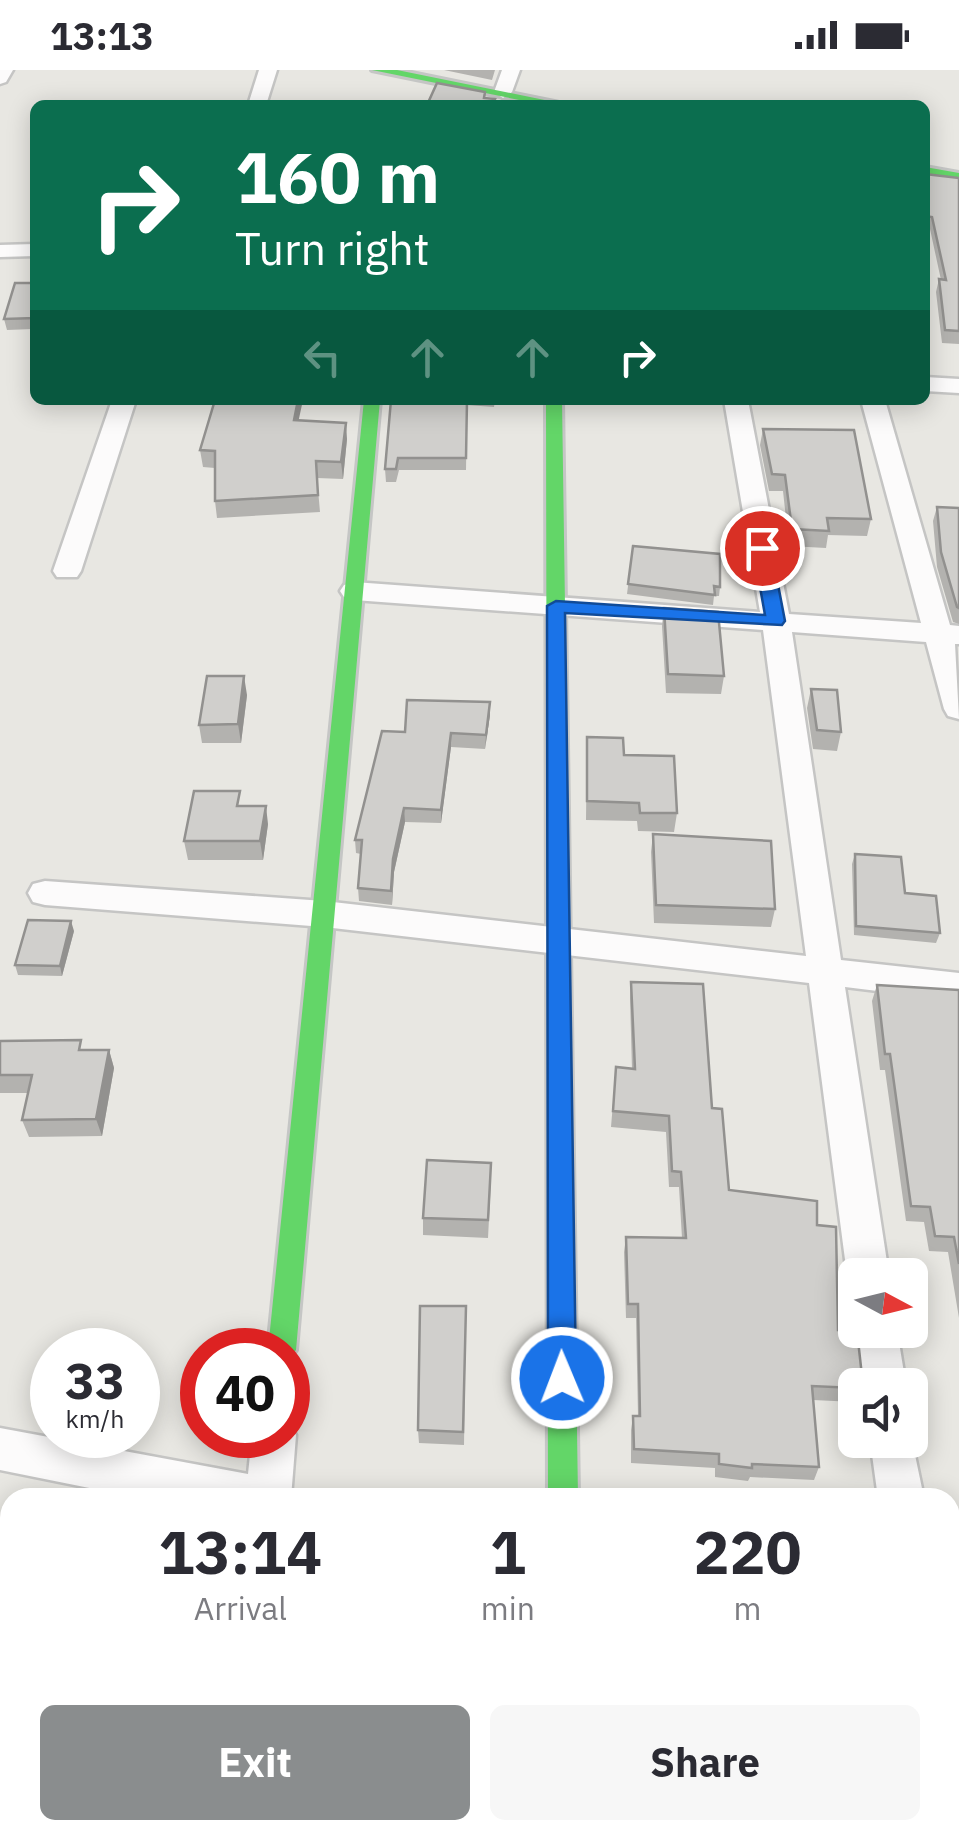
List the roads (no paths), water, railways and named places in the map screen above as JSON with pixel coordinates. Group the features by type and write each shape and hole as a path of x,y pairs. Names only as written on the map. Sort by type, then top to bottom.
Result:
{"street":[{"path":"0,78 4,70"},
{"path":"259,100 268,70"},
{"path":"378,70 507,81 534,100"},
{"path":"930,172 959,177"},
{"path":"0,250 30,250"},
{"path":"930,384 959,386"},
{"path":"66,571 122,405"},
{"path":"284,1328 372,405"},
{"path":"554,405 563,1488"},
{"path":"737,405 776,621 865,1258"},
{"path":"875,405 948,634 959,709"},
{"path":"354,591 948,634"},
{"path":"45,893 324,914 959,987"},
{"path":"0,1449 204,1488"},
{"path":"269,1488 272,1458"},
{"path":"895,1458 899,1488"}]}
